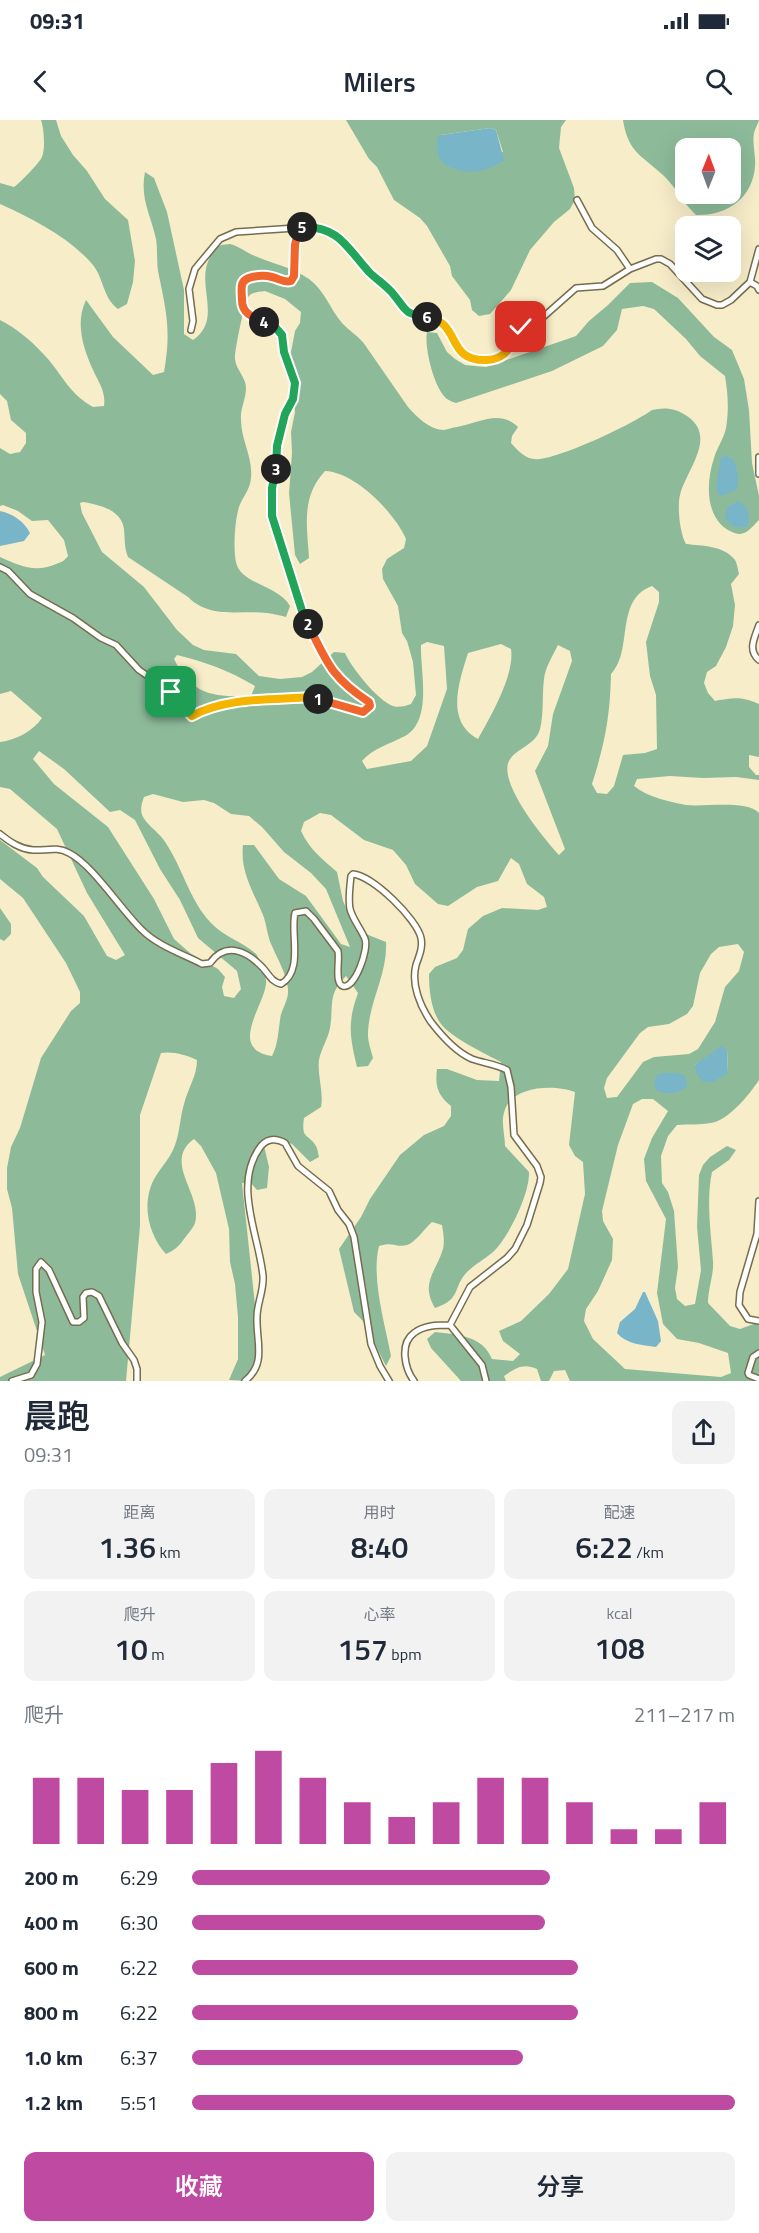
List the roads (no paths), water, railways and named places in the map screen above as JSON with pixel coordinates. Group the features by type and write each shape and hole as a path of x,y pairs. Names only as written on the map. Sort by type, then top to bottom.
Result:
{"street":[{"path":"577,200 592,228 617,250 630,269"},
{"path":"0,567 8,571 30,594 116,645 139,670 171,692 192,716 206,708 222,705 311,697 363,712 367,710 370,706 369,702 348,688 329,667 303,614 272,516 272,488 277,446 285,414 293,399 295,383 279,331 242,308 244,280 271,277 286,282 291,281 294,276 295,245 299,227"},
{"path":"191,330 193,321 189,294 195,269 220,238 236,232 299,227 328,230 337,235 369,272 393,293 405,311 440,321 447,328 464,356 473,360 491,360 502,356 521,327 541,319 576,288 603,286 630,269 661,259 670,264 702,299 717,306 722,305 731,300 750,282 759,249"},
{"path":"750,282 758,286 759,290"},
{"path":"759,457 759,474"},
{"path":"759,625 751,649 759,660"},
{"path":"0,834 22,848 35,850 52,848 69,853 101,884 144,933 160,943 202,964 210,963 218,953 230,949 249,956 263,968 272,980 281,984 290,977 294,961 295,913 306,911 338,951 338,980 345,987 359,970 367,947 366,939 349,907 351,876 361,875 390,896 421,936 422,945 415,968 415,986 420,1004 431,1022 463,1054 507,1070 511,1087 514,1135 537,1166 541,1177 527,1225 515,1249 470,1287 450,1325"},
{"path":"244,1381 254,1373 258,1360 256,1316 263,1291 263,1277 249,1205 248,1182 258,1151 265,1141 274,1139 285,1143 298,1166 327,1187 338,1210 349,1224 354,1237 371,1344 389,1381"},
{"path":"759,1201 757,1234 740,1292 739,1305 748,1319 759,1321"},
{"path":"12,1381 34,1373 37,1364 42,1322 36,1292 36,1269 41,1262 49,1270 72,1322 79,1323 84,1318 83,1297 86,1293 92,1292 99,1296 122,1343 134,1360 137,1381"},
{"path":"414,1381 406,1367 405,1359 409,1338 414,1332 434,1325 450,1325"},
{"path":"450,1325 482,1365 486,1381"},
{"path":"759,1353 753,1357 748,1373 759,1379"}],"water":[{"path":"490,128 496,130 504,160 488,169 471,172 454,169 440,160 437,150 438,137 441,135"},
{"path":"728,456 734,460 738,475 737,489 722,496 716,488 721,457"},
{"path":"739,501 748,512 747,527 734,526 725,517 728,506"},
{"path":"0,511 14,516 25,525 30,533 24,541 0,546"},
{"path":"721,1046 727,1050 728,1073 713,1082 703,1082 696,1073 695,1065"},
{"path":"662,1073 686,1076 687,1087 672,1093 656,1090 654,1082 657,1075"},
{"path":"643,1292 658,1321 661,1341 656,1347 630,1342 617,1333 620,1322 635,1309"}]}
